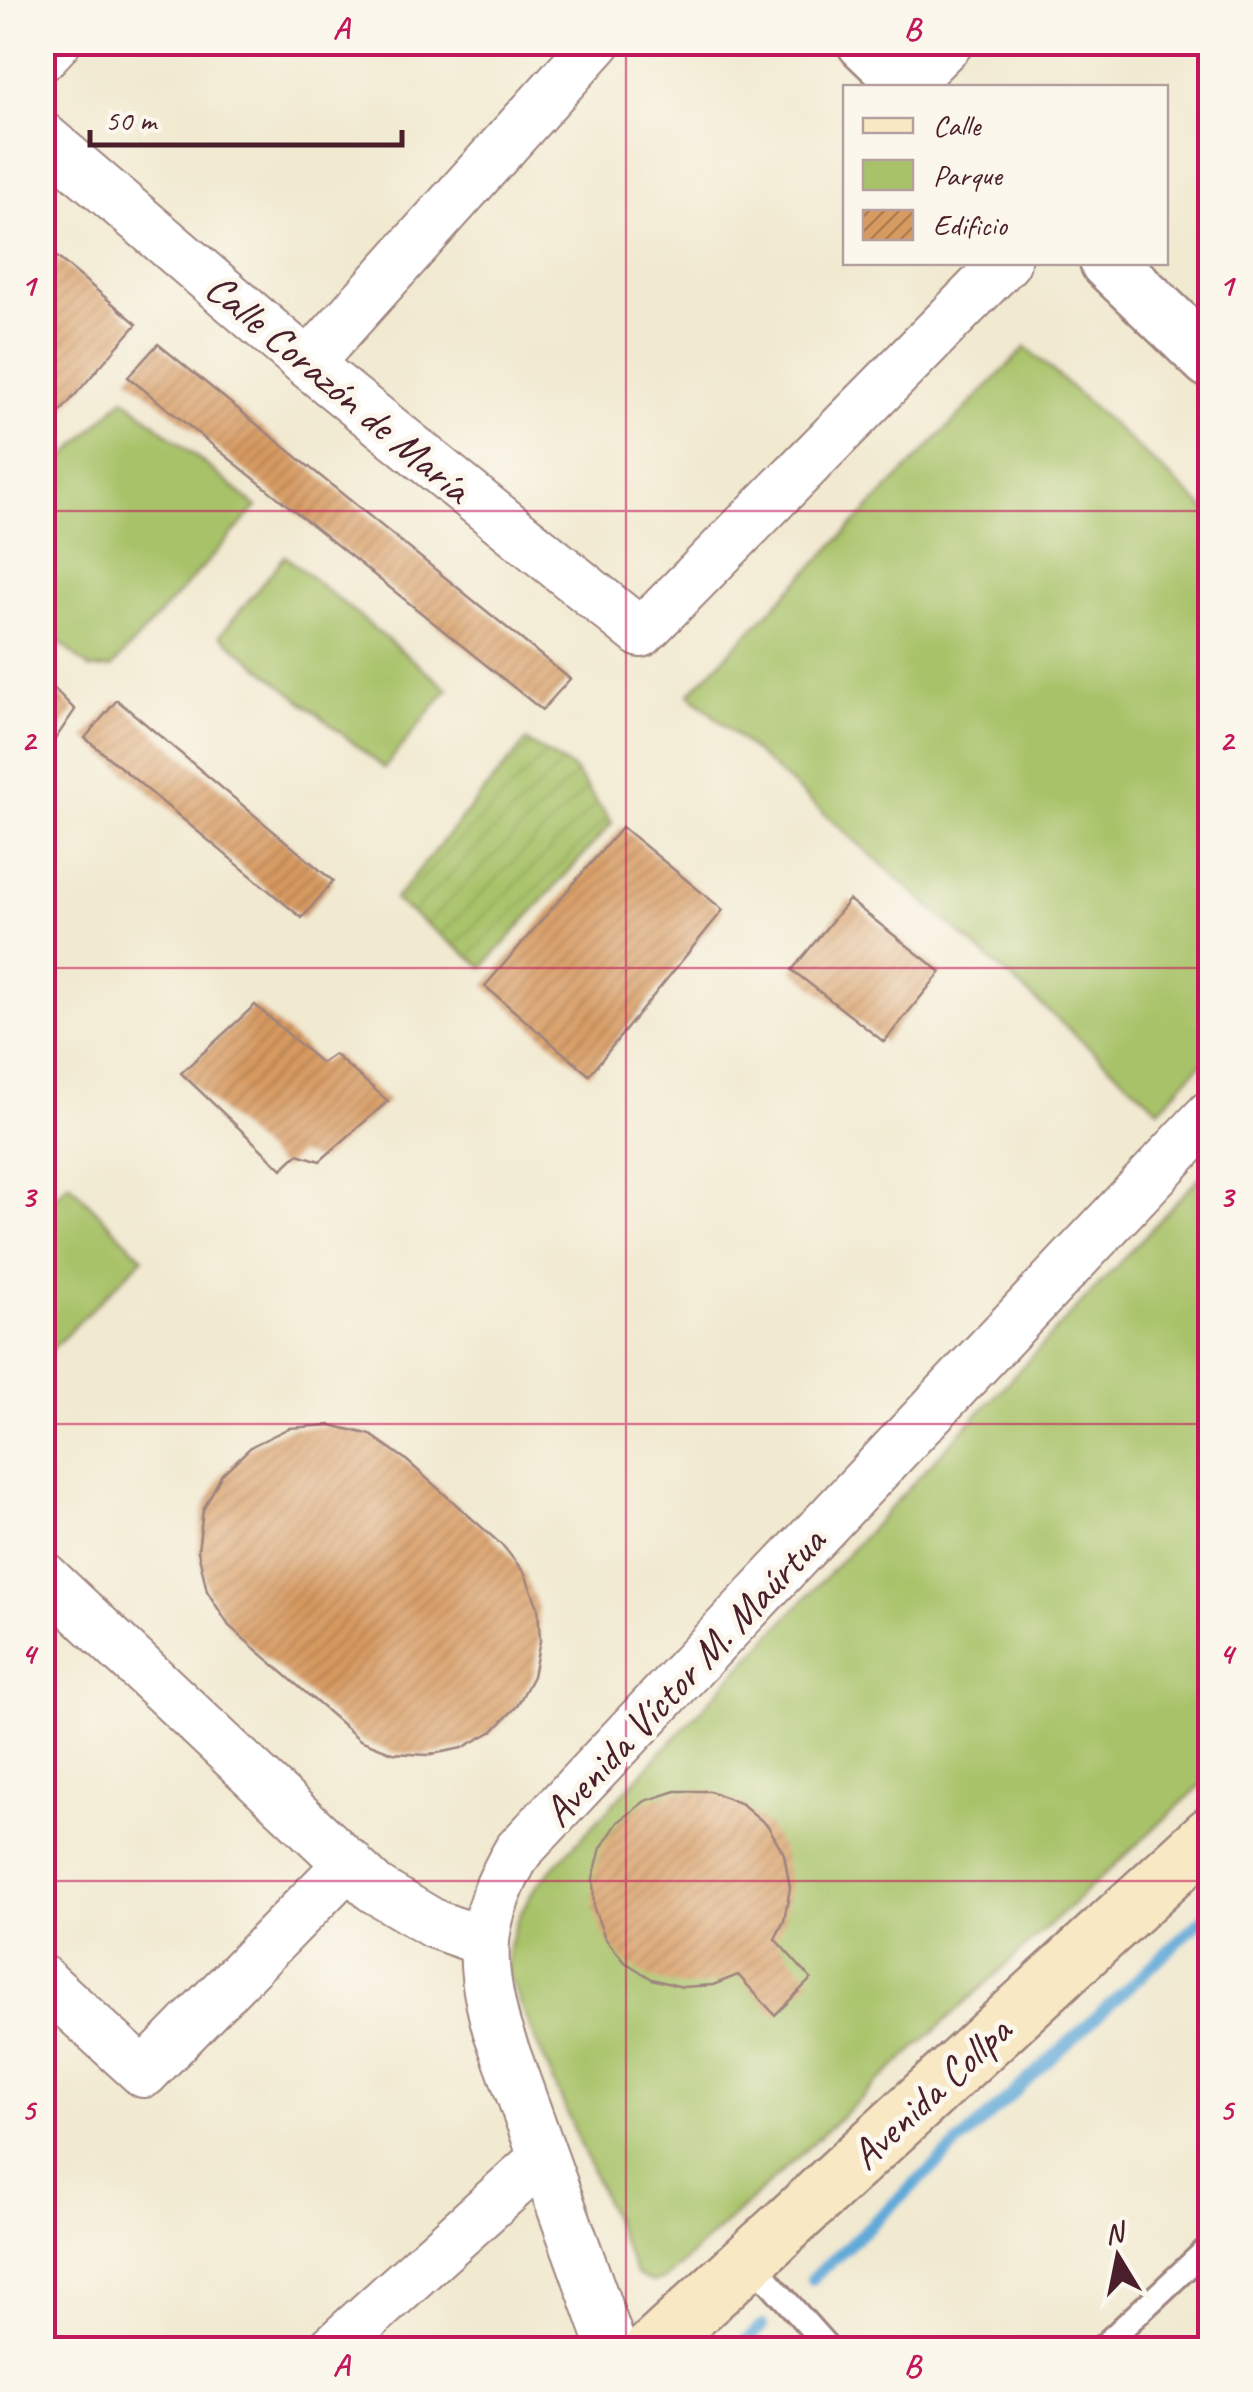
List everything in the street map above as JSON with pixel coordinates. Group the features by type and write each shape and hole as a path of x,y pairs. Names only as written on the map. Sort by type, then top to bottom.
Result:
{"main road":[{"name":"Avenida Collpa","path":"650,2350 1210,1835"}],"street":[{"path":"42,57 56,42"},
{"path":"308,364 597,42"},
{"path":"866,42 911,85 949,42"},
{"name":"Calle Corazón de María","path":"42,136 308,364 641,632 1003,265"},
{"path":"1112,265 1205,345"},
{"name":"Avenida Víctor M. Maúrtua","path":"613,2350 497,2029 484,1980 482,1941 496,1888 518,1851 1210,1115"},
{"path":"42,1576 376,1889 434,1924 482,1941"},
{"path":"42,1980 144,2073 349,1864"},
{"path":"331,2350 543,2158"}],"lane":[{"path":"1100,2350 1210,2246"},
{"path":"748,2259 830,2350"}],"green space":[{"path":"1026,347 1210,513 1210,1054 1159,1109 689,694"},
{"path":"124,398 257,507 111,668 90,669 43,627 43,465 51,471"},
{"path":"285,556 448,689 384,768 220,635"},
{"path":"526,741 573,769 612,823 483,967 394,900"},
{"path":"1210,1166 1210,1777 665,2279 652,2282 636,2274 506,1970 512,1935 525,1904 538,1884"},
{"path":"69,1183 143,1258 43,1358 43,1209"}],"building":[{"path":"57,257 137,324 42,433 42,274"},
{"path":"158,344 570,679 542,710 128,377"},
{"path":"42,676 75,710 45,754 42,751"},
{"path":"117,700 333,881 302,918 85,738"},
{"path":"622,827 723,910 589,1075 485,986"},
{"path":"849,900 941,972 884,1042 792,970"},
{"path":"255,1005 321,1063 334,1054 388,1101 320,1161 298,1154 282,1169 181,1073"},
{"path":"331,1425 371,1435 405,1459 504,1547 525,1574 538,1607 540,1641 533,1676 517,1706 493,1731 462,1748 428,1755 393,1753 360,1740 229,1626 207,1591 198,1551 203,1510 222,1474 252,1446 289,1428"},
{"path":"676,1791 710,1791 742,1804 768,1826 784,1854 790,1888 784,1921 775,1939 811,1979 775,2015 738,1975 713,1985 682,1987 652,1979 625,1962 605,1938 594,1909 593,1878 601,1848 618,1822 645,1801"}],"waterway":[{"path":"812,2279 1210,1912"},
{"path":"736,2350 762,2326"}]}
